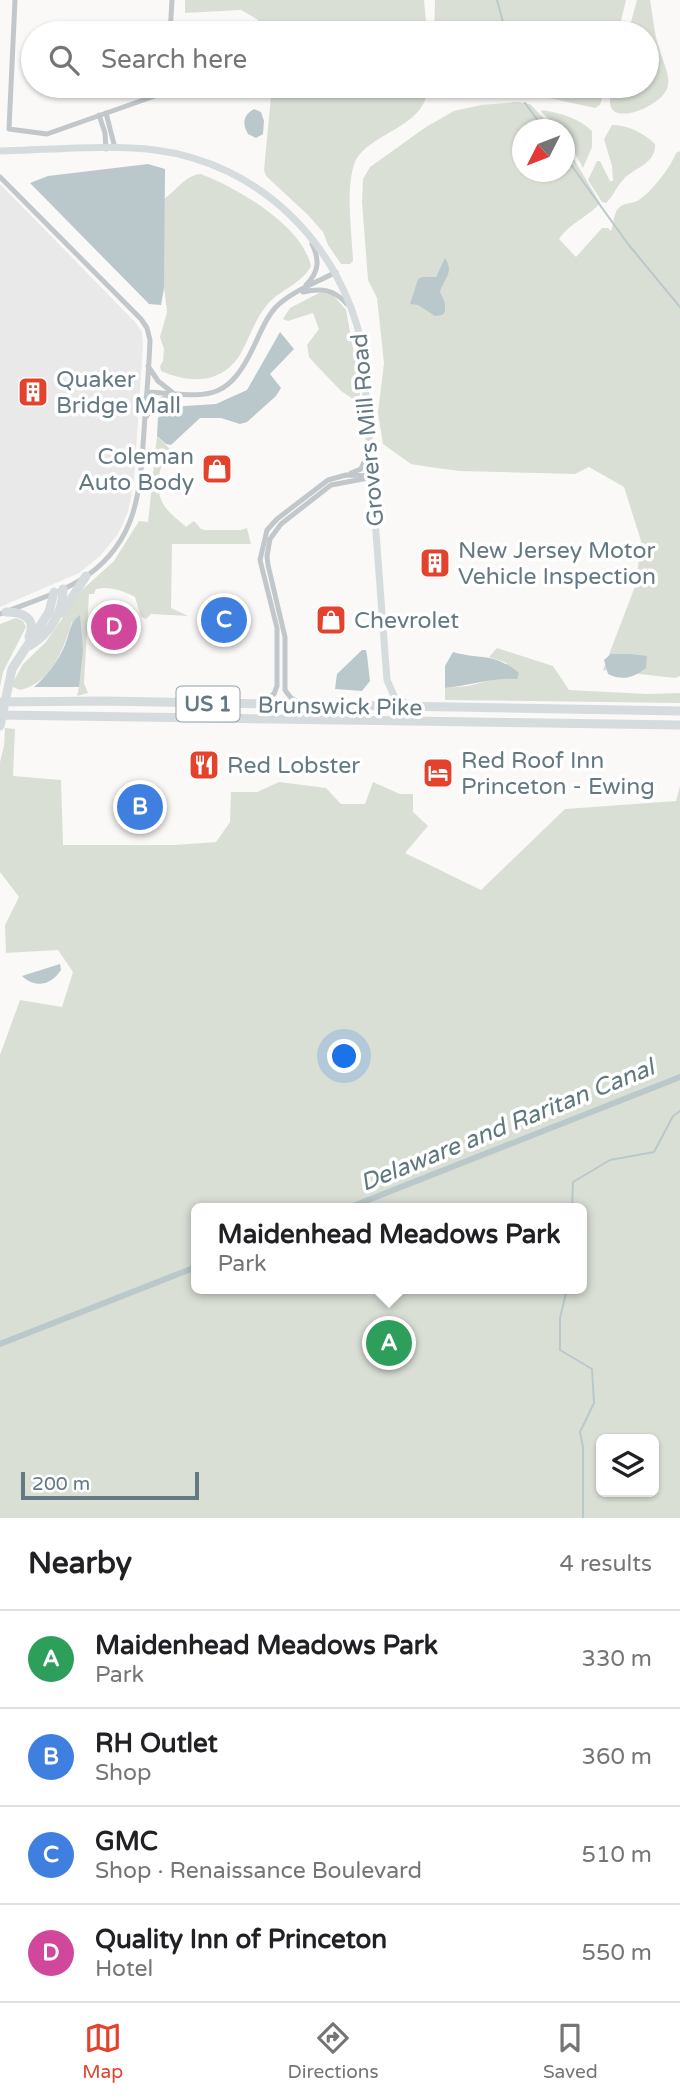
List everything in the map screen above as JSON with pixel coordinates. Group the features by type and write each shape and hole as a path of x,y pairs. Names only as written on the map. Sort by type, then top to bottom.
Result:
{"highway":[{"path":"24,648 36,642 52,626 86,576"},
{"path":"52,626 61,608 58,590"},
{"path":"0,726 8,679 15,662 49,612 58,590"},
{"path":"3,613 21,613 30,621 31,631 24,648"},
{"name":"Brunswick Pike","path":"0,702 680,709"},
{"name":"Brunswick Pike","path":"0,715 680,725"},
{"path":"573,723 680,731"}],"street":[{"path":"15,0 9,129 47,134 149,98"},
{"path":"171,21 172,0"},
{"path":"106,113 115,148"},
{"path":"99,116 105,133 106,149"},
{"name":"Grovers Mill Road","path":"0,151 115,148 174,153 222,168 269,195 304,229 335,272 355,316 364,361 387,680 395,698 415,706"},
{"path":"0,177 143,321 150,337 139,495 129,526 109,556 86,576 3,613"},
{"path":"293,295 311,280 317,266 317,254 304,229"},
{"path":"146,392 209,394 233,382 244,368 270,314 279,304 335,272"},
{"path":"293,295 315,290 330,291 342,299 355,316"},
{"path":"148,366 158,381 175,394"},
{"path":"145,420 155,403 175,394"},
{"path":"249,705 270,697 277,686 277,628 260,559 267,530 323,483 361,468 370,446"},
{"path":"346,475 373,477"},
{"path":"307,705 293,699 285,690 285,637 268,565 270,539 281,524 327,487 340,482 373,477"}],"shaded area":[{"path":"185,0 424,0 426,21 258,21 241,10 185,13"},
{"path":"435,0 626,0 621,21 434,21"},
{"path":"637,0 650,0 654,21 631,21"},
{"path":"659,49 667,71 668,85 665,93 658,100 649,106 628,113 612,110 611,98 659,98"},
{"path":"271,98 425,98 419,111 372,143 355,162 350,184 353,261 350,264 341,264 323,232 266,176 264,170"},
{"path":"549,98 602,98 600,105 595,108"},
{"path":"518,102 530,104 544,119 512,119 512,182 575,182 575,161 600,203 559,239 576,257 602,228 611,231 619,208 648,193 680,151 680,676 675,678 603,670 636,584 641,541 624,487 589,467 575,474 460,471 411,464 383,444 378,413 384,363 377,298 368,280 362,202 363,179 370,167 426,127 454,111 481,105"},
{"path":"254,109 261,112 264,121 263,134 256,138 248,134 244,123"},
{"path":"541,112 556,113 573,119 549,119"},
{"path":"575,120 592,131 592,147 583,168 575,153"},
{"path":"612,125 635,130 655,144 652,157 623,180 606,203 602,202 588,180 597,161 600,161 610,181 613,181 612,166 604,139"},
{"path":"148,164 165,169 164,288 161,305 149,304 30,183 48,176"},
{"path":"201,174 249,198 282,223 295,236 311,266 302,278 263,310 234,363 216,376 195,379 161,371 160,366 164,349 160,337 167,312 164,288 164,199 186,180"},
{"name":"Quaker Bridge Mall","path":"0,184 136,323 142,332 143,345 134,480 128,512 118,534 100,556 79,573 0,607"},
{"path":"445,258 449,272 440,292 445,303 445,312 435,316 418,305 410,304 418,279 436,277"},
{"path":"321,292 333,295 346,310 361,391 357,402 341,391 309,357 307,345 319,329 313,313 288,321 283,319 290,308"},
{"path":"280,332 294,349 270,374 281,388 276,396 247,422 240,424 221,418 200,418 171,445 157,436 158,418 169,407 216,404 247,390"},
{"path":"157,436 171,450 160,470 158,486 168,511 186,527 194,521 205,530 247,528 251,544 172,544 171,608 188,616 151,614 146,619 141,617 135,597 106,588 96,589 94,594 89,594 84,683 88,693 77,696 79,687 72,621 60,654 48,673 31,686 20,690 11,686 23,664 45,643 83,589 114,561 139,521 148,522"},
{"path":"80,615 83,650 79,687 34,687 56,662 72,625"},
{"path":"16,618 23,621 26,627 3,672 0,687 0,624"},
{"path":"497,648 553,666 569,690 680,693 680,703 445,700 445,688 468,686 499,678 507,663 489,657"},
{"path":"362,650 366,650 370,681 362,691 335,689 337,674"},
{"path":"453,652 502,662 519,673 517,679 499,679 445,688 445,666"},
{"path":"611,654 647,656 646,668 628,677 608,674 604,660"},
{"path":"5,728 15,729 13,776 61,780 63,845 175,845 216,842 230,822 231,792 257,792 279,782 326,788 341,804 365,804 373,782 400,794 413,794 413,812 428,826 405,853 481,890 565,809 676,801 680,786 680,1518 0,1518 0,1055 20,1000 62,1007 73,972 58,950 6,953 5,925 19,897 0,872 0,762"},
{"path":"60,964 61,970 57,975 43,984 33,983 22,976"}],"waterway":[{"path":"497,0 503,21"},
{"path":"525,103 537,119"},
{"path":"575,170 628,244 680,307"},
{"name":"Delaware and Raritan Canal","path":"361,1203 680,1077"},
{"path":"572,1203 573,1182 610,1160 654,1152 673,1116 680,1111"},
{"name":"Delaware and Raritan Canal","path":"0,1344 191,1269"},
{"path":"566,1294 560,1318 560,1350 592,1369 594,1403 580,1432 583,1447 583,1518"}],"place":[{"name":"Quaker Bridge Mall","path":"33,392"},
{"name":"Coleman Auto Body","path":"217,469"},
{"name":"New Jersey Motor Vehicle Inspection","path":"435,563"},
{"name":"GMC","path":"224,620"},
{"name":"Chevrolet","path":"331,620"},
{"name":"Quality Inn of Princeton","path":"114,627"},
{"name":"Red Lobster","path":"204,765"},
{"name":"Red Roof Inn Princeton - Ewing","path":"438,773"},
{"name":"RH Outlet","path":"140,807"},
{"name":"Maidenhead Meadows Park","path":"389,1343"}]}
